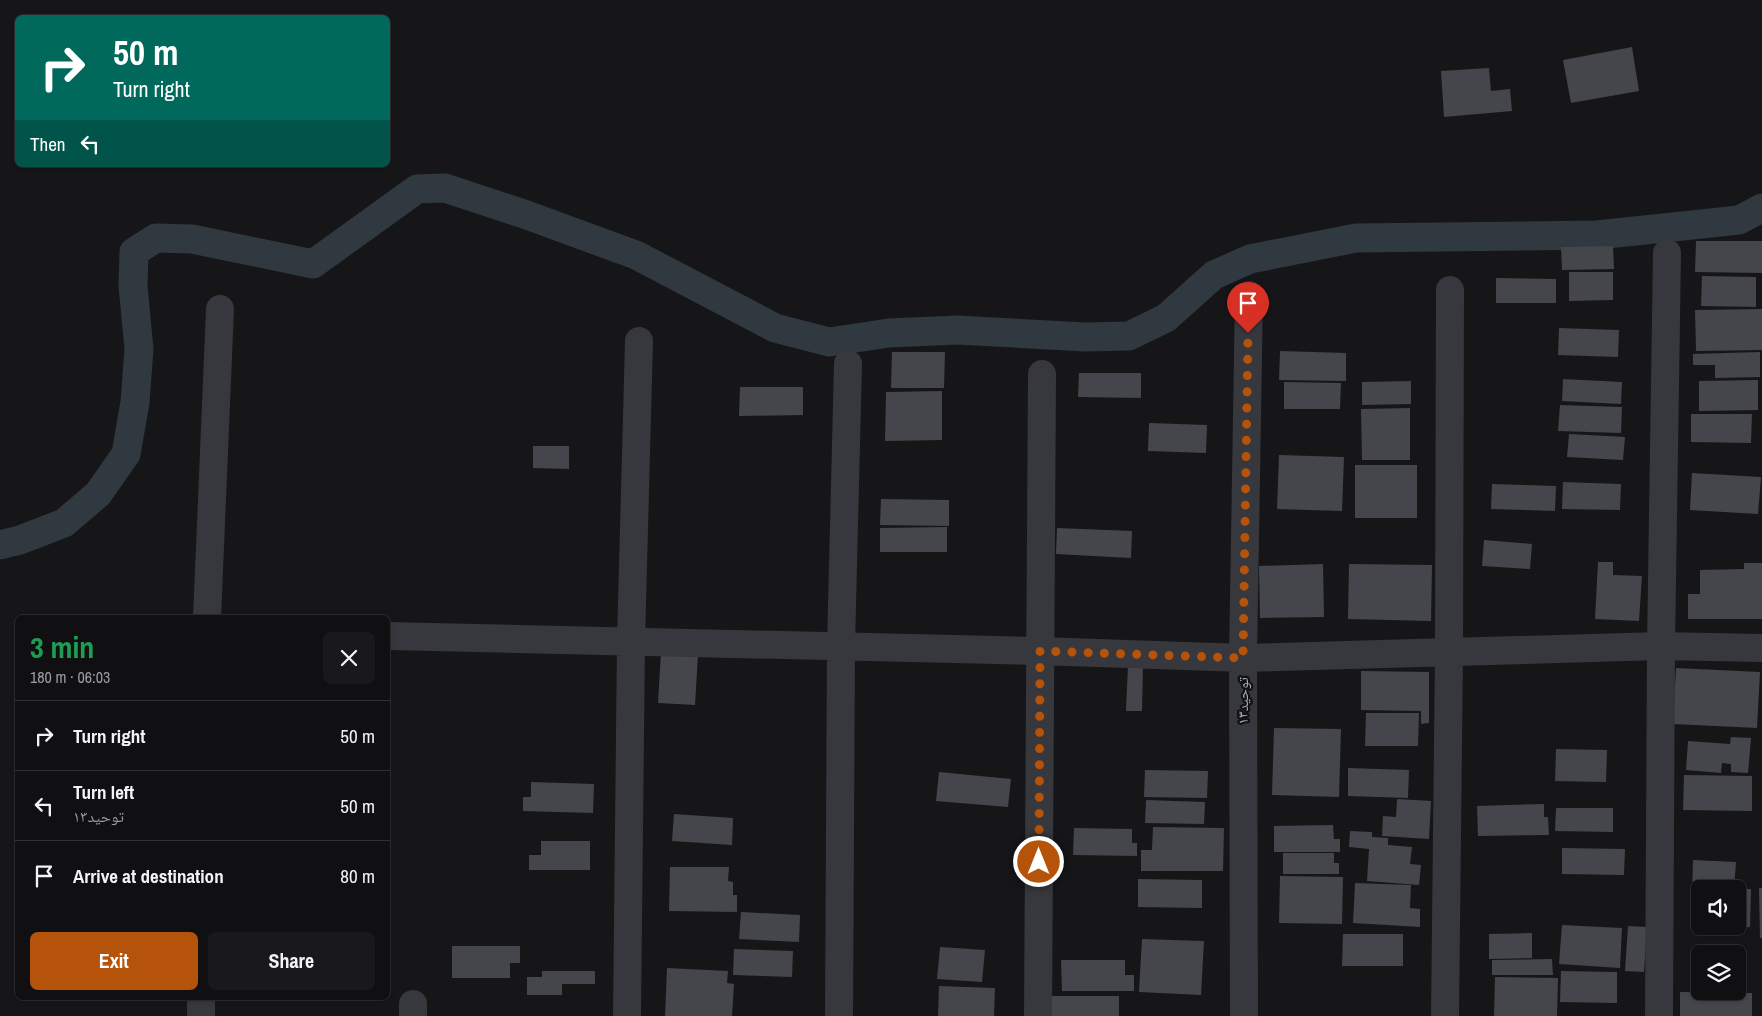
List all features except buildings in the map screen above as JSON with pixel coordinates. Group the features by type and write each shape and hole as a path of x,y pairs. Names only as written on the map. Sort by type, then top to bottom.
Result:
{"street":[{"path":"1659,1016 1661,646 1667,253"},
{"path":"1445,1016 1450,290"},
{"name":"توحید۱۳","path":"1244,1016 1243,658 1249,295"},
{"path":"207,615 220,309"},
{"path":"627,1016 631,641 639,341"},
{"path":"839,1016 841,646 848,364"},
{"path":"1038,1016 1042,374"},
{"path":"390,636 1040,651 1243,658 1661,646 1762,648"},
{"path":"201,1016 202,1000"}],"waterway":[{"path":"0,545 20,540 64,523 98,494 126,454 135,402 139,349 133,286 134,252 156,238 192,239 313,264 417,189 445,188 524,214 636,255 775,328 829,342 889,333 957,330 1085,337 1129,336 1166,318 1214,275 1250,259 1356,238 1597,235 1739,220 1762,208"}],"route":[{"path":"1039,862 1040,651 1243,658 1248,333"}]}
